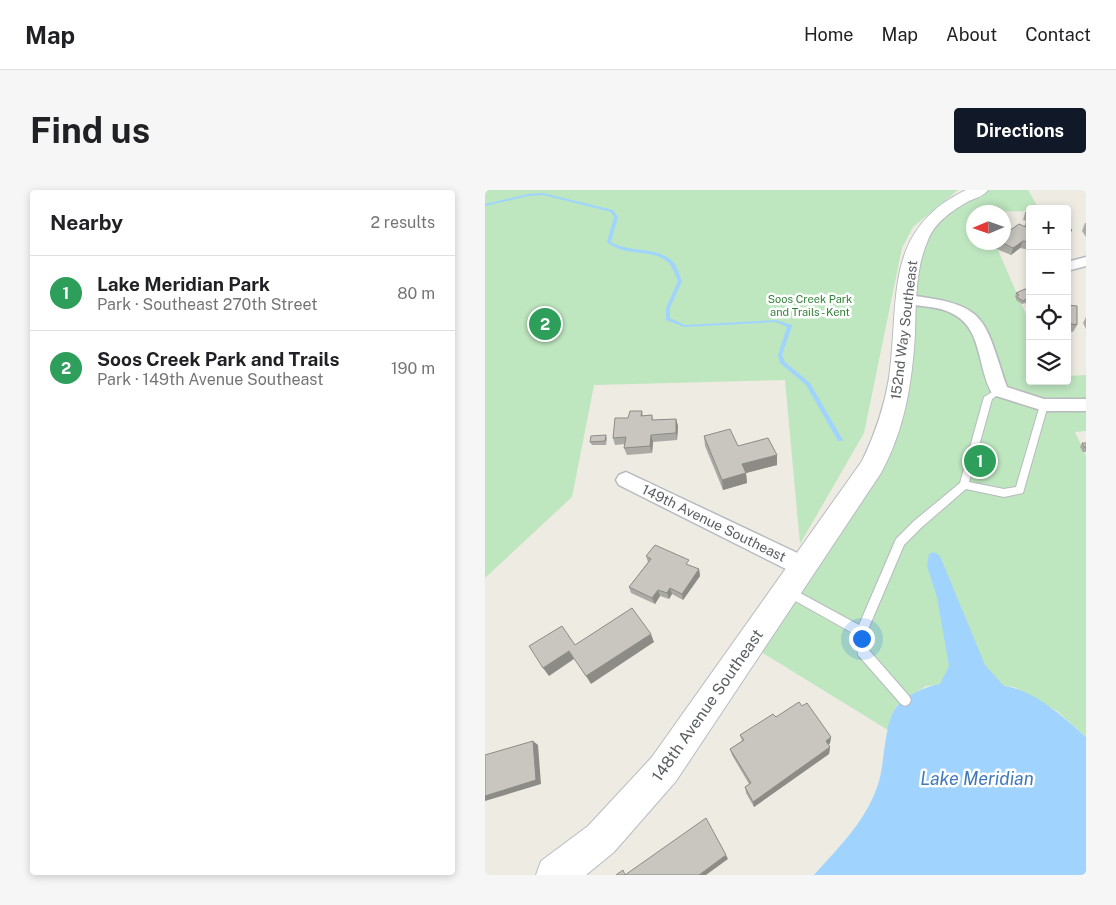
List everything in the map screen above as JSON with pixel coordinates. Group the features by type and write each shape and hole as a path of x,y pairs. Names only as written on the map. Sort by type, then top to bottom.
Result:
{"street":[{"name":"152nd Way Southeast","path":"794,578 872,466 888,432 902,361 911,267 919,239 939,214 957,201 980,190"},
{"path":"1071,265 1086,261"},
{"path":"908,300 954,307 968,315 980,333 999,391 1044,405 1086,405"},
{"name":"149th Avenue Southeast","path":"626,480 794,578"},
{"name":"148th Avenue Southeast","path":"555,875 601,839 664,769 794,578"}],"lane":[{"path":"905,700 862,651 861,632 900,542 964,485 988,397 999,391"},
{"path":"964,485 1004,493 1020,490 1044,405"},
{"path":"794,578 861,632"}],"green space":[{"name":"Soos Creek Park and Trails - Kent","path":"485,190 958,190 913,227 902,248 864,433 800,544 785,380 594,385 572,497 485,578"},
{"path":"980,190 1028,190 1037,205 1026,205 1026,211 1011,211 1011,205 966,205 966,250 998,250 1026,315 1026,385 1071,385 1071,376 1086,375 1086,431 1075,432 1086,456 1086,737 1057,711 1014,687 965,681 926,686 896,706 888,730 750,645 872,466 928,226"}],"water":[{"name":"Lake Meridian","path":"934,552 940,556 985,665 1004,686 1027,693 1038,699 1086,737 1086,875 814,875 852,831 868,808 879,781 887,731 897,706 917,692 940,684 949,666 937,597 927,566 929,554"}],"building":[{"path":"1019,224 1026,227 1026,241 1023,241 1013,248 1011,247 1011,230"},
{"path":"1026,289 1026,299 1023,301 1017,297 1019,295 1016,293"},
{"path":"1071,305 1077,306 1077,325 1071,324"},
{"path":"630,411 642,411 641,416 652,415 652,420 676,419 676,433 651,435 650,446 624,448 626,437 613,438 615,418 628,418"},
{"path":"730,429 738,446 768,438 777,455 742,464 746,473 722,480 704,436"},
{"path":"606,435 605,441 590,442 591,436"},
{"path":"655,545 689,560 686,564 699,569 682,594 670,588 667,593 658,590 652,598 629,587 651,559 646,556"},
{"path":"632,608 651,634 586,676 569,651 543,668 529,646 562,626 575,645"},
{"path":"799,702 802,706 807,703 831,737 826,741 830,747 753,802 745,787 751,783 730,749 744,740 740,735 773,714 776,717"},
{"path":"533,741 536,780 485,796 485,755"},
{"path":"706,818 726,855 699,875 625,875"},
{"path":"623,870 625,875 616,875"}],"waterway":[{"path":"485,205 528,195 543,194 612,211 616,217 609,242 622,249 662,256 674,268 680,281 668,308 668,319 684,326 776,321 790,326 780,355 783,363 808,384 840,440"}],"place":[{"name":"Soos Creek Park and Trails","path":"545,324"},
{"name":"Lake Meridian Park","path":"980,461"}]}
